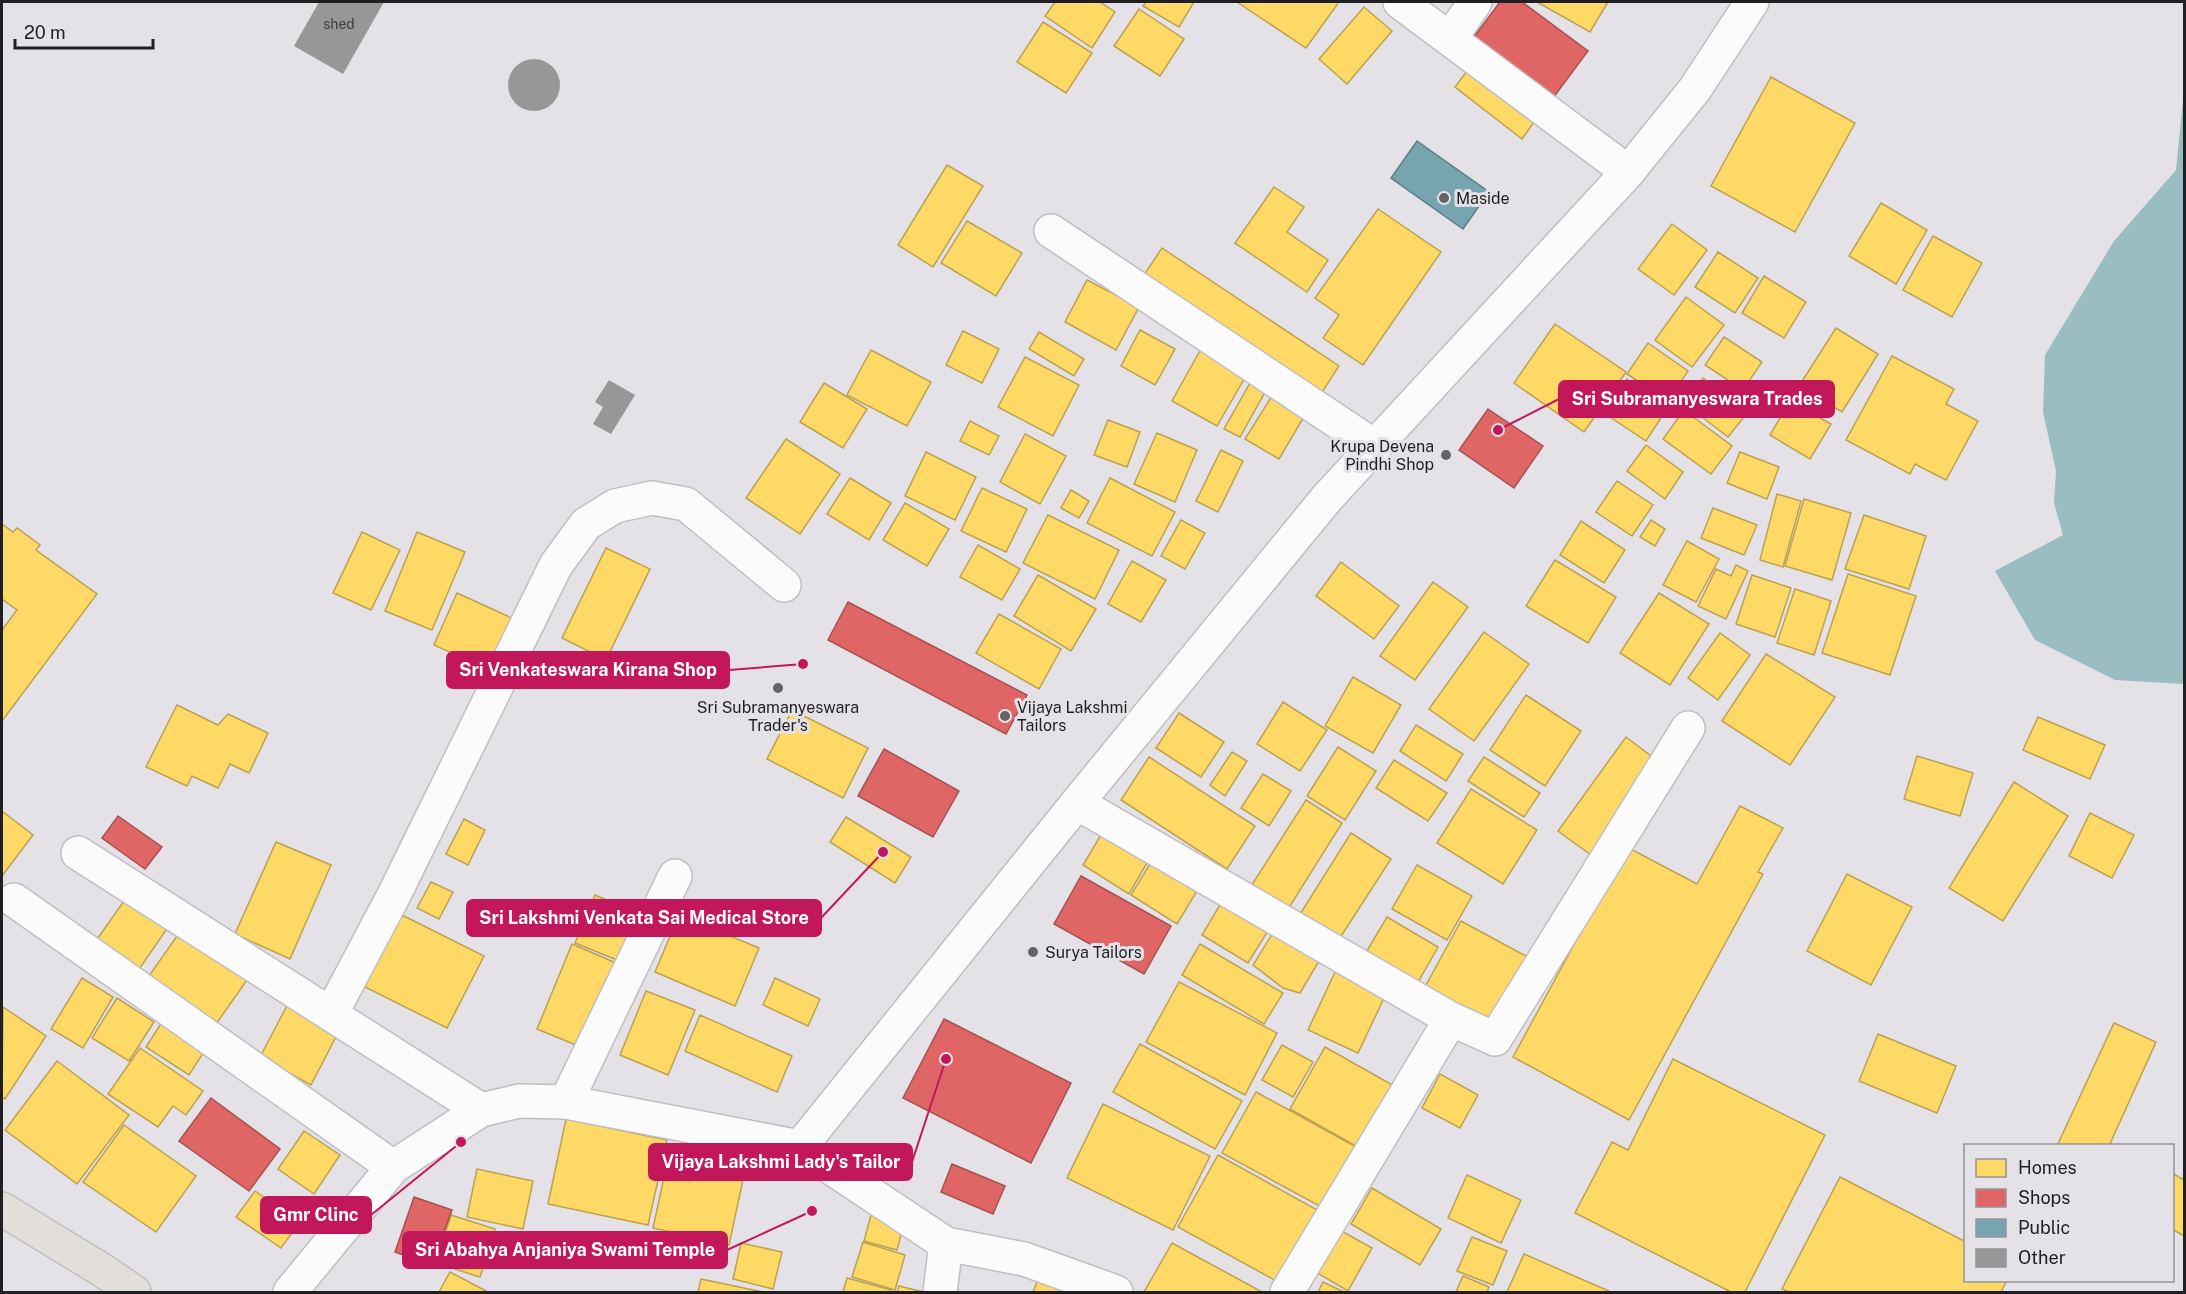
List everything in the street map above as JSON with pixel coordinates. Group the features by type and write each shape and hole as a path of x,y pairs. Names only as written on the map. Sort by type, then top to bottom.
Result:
{"main road":[{"path":"2,1209 102,1270 134,1293"}],"street":[{"path":"1400,2 1628,172"},
{"path":"1450,39 1475,2"},
{"path":"800,1147 1326,498 1628,172 1695,89 1752,2"},
{"path":"1051,231 1374,446"},
{"path":"331,1014 394,895 556,565 586,524 615,506 652,498 686,504 784,585"},
{"path":"1077,803 1451,1019 1495,1039 1688,728"},
{"path":"78,853 481,1110"},
{"path":"566,1102 675,876"},
{"path":"14,900 393,1167"},
{"path":"1287,1293 1451,1019"},
{"path":"290,1293 393,1167 481,1110 519,1101 566,1102 800,1147 946,1244 1024,1259 1116,1293"},
{"path":"940,1293 946,1244"}],"water":[{"path":"2184,90 2184,684 2115,680 2035,640 1995,571 2063,535 2054,503 2056,471 2043,412 2045,355 2114,241 2176,170"}],"building: Homes":[{"path":"1055,2 1100,2 1115,12 1092,48 1045,16"},
{"path":"1146,2 1194,2 1179,27 1143,6"},
{"path":"1237,2 1339,2 1306,48"},
{"path":"1537,2 1608,2 1590,32"},
{"path":"1364,7 1392,31 1347,84 1319,59"},
{"path":"1139,9 1184,39 1160,76 1114,46"},
{"path":"1043,22 1092,53 1066,93 1017,62"},
{"path":"1470,67 1537,118 1522,139 1455,87"},
{"path":"1771,77 1855,123 1795,232 1711,186"},
{"path":"947,165 983,186 933,267 898,245"},
{"path":"1274,187 1304,207 1287,232 1328,260 1307,292 1235,243"},
{"path":"1881,203 1927,230 1896,284 1849,256"},
{"path":"1378,209 1441,252 1363,365 1323,338 1339,315 1315,298"},
{"path":"967,221 1022,253 996,296 941,263"},
{"path":"1672,224 1707,250 1674,295 1638,269"},
{"path":"1933,236 1982,263 1952,317 1903,290"},
{"path":"1162,248 1339,366 1317,400 1140,281"},
{"path":"1718,252 1758,278 1735,313 1695,287"},
{"path":"1764,276 1806,302 1784,338 1742,313"},
{"path":"1087,280 1139,307 1116,350 1065,322"},
{"path":"1686,297 1724,325 1692,367 1655,340"},
{"path":"1555,324 1626,372 1584,432 1514,383"},
{"path":"1836,328 1878,354 1842,412 1799,386"},
{"path":"1140,330 1175,349 1155,385 1121,366"},
{"path":"963,331 999,349 982,383 946,365"},
{"path":"1039,332 1084,359 1074,376 1029,349"},
{"path":"1724,337 1762,362 1743,390 1705,365"},
{"path":"1648,343 1688,371 1668,401 1627,374"},
{"path":"1201,349 1247,374 1217,426 1172,401"},
{"path":"871,350 931,382 907,426 847,395"},
{"path":"1892,356 1954,389 1946,404 1978,421 1946,480 1915,464 1910,474 1846,440"},
{"path":"1025,357 1079,385 1053,436 998,407"},
{"path":"1254,376 1269,385 1240,437 1224,429"},
{"path":"1703,378 1748,412 1728,437 1684,403"},
{"path":"1627,379 1668,407 1646,441 1604,413"},
{"path":"824,383 867,409 843,448 800,422"},
{"path":"1275,391 1308,410 1279,459 1245,439"},
{"path":"1790,401 1831,424 1810,459 1770,435"},
{"path":"1684,410 1732,446 1711,474 1663,439"},
{"path":"1108,420 1140,432 1127,467 1094,455"},
{"path":"970,421 999,436 989,455 960,441"},
{"path":"1157,433 1197,450 1175,502 1134,484"},
{"path":"1025,434 1066,456 1040,504 1000,482"},
{"path":"786,439 840,474 800,534 746,498"},
{"path":"1646,445 1683,472 1665,499 1627,471"},
{"path":"1221,450 1243,461 1218,512 1196,501"},
{"path":"926,452 976,477 955,520 905,496"},
{"path":"1740,452 1779,467 1767,499 1727,483"},
{"path":"850,478 891,503 869,540 827,514"},
{"path":"1110,478 1175,512 1152,556 1087,523"},
{"path":"1617,481 1653,505 1632,536 1596,512"},
{"path":"982,488 1027,509 1006,552 961,531"},
{"path":"1071,490 1089,501 1079,518 1061,508"},
{"path":"1777,494 1801,501 1783,567 1760,560"},
{"path":"1804,499 1851,513 1832,580 1785,566"},
{"path":"905,503 949,529 927,566 883,540"},
{"path":"1713,508 1757,525 1744,555 1701,538"},
{"path":"1048,515 1119,550 1095,599 1023,563"},
{"path":"1864,515 1926,536 1909,589 1845,569"},
{"path":"1181,520 1205,533 1185,569 1161,556"},
{"path":"1651,520 1665,529 1655,546 1640,537"},
{"path":"1581,521 1625,550 1604,583 1560,555"},
{"path":"2,524 13,532 17,528 40,545 36,550 97,594 2,721 2,630 17,610 2,599"},
{"path":"362,532 400,550 371,610 333,593"},
{"path":"417,532 465,552 432,630 385,611"},
{"path":"1687,541 1719,559 1696,602 1663,585"},
{"path":"978,545 1020,569 1002,600 960,577"},
{"path":"606,548 650,569 606,660 562,638"},
{"path":"1555,560 1616,597 1588,643 1526,606"},
{"path":"1132,561 1166,580 1141,622 1108,604"},
{"path":"1341,562 1399,606 1374,639 1316,596"},
{"path":"1736,565 1748,571 1726,619 1698,606 1716,569 1731,576"},
{"path":"1848,574 1916,596 1890,675 1822,653"},
{"path":"1038,575 1096,609 1071,651 1014,616"},
{"path":"1752,575 1791,588 1775,637 1736,624"},
{"path":"1433,582 1468,607 1415,680 1380,656"},
{"path":"1795,589 1831,601 1814,655 1777,643"},
{"path":"457,593 514,619 491,671 434,645"},
{"path":"1659,593 1709,624 1670,685 1620,653"},
{"path":"999,614 1061,649 1039,689 976,653"},
{"path":"1484,632 1529,664 1474,741 1429,709"},
{"path":"1720,633 1750,655 1718,700 1688,678"},
{"path":"1766,654 1835,697 1790,765 1722,721"},
{"path":"1353,677 1401,705 1373,753 1325,726"},
{"path":"1526,695 1581,731 1545,786 1490,750"},
{"path":"1283,702 1327,730 1300,771 1257,744"},
{"path":"177,705 218,725 228,714 268,733 249,773 230,764 218,788 192,776 187,786 146,767"},
{"path":"792,710 868,748 843,798 767,759"},
{"path":"1179,713 1224,742 1201,777 1156,748"},
{"path":"2038,717 2105,745 2090,779 2023,750"},
{"path":"1416,725 1463,754 1446,781 1400,751"},
{"path":"1626,737 1659,762 1591,855 1558,831"},
{"path":"1338,747 1376,771 1345,820 1307,796"},
{"path":"1232,752 1247,761 1225,796 1210,785"},
{"path":"1917,756 1973,773 1960,816 1904,799"},
{"path":"1149,757 1255,826 1227,869 1121,800"},
{"path":"1484,757 1540,793 1524,817 1468,781"},
{"path":"1394,760 1447,793 1428,821 1376,788"},
{"path":"1263,774 1291,791 1269,826 1241,808"},
{"path":"2014,782 2068,816 2003,921 1949,888"},
{"path":"1471,789 1537,830 1503,884 1437,843"},
{"path":"1306,800 1342,823 1285,914 1248,891"},
{"path":"1740,806 1783,828 1758,872 1763,874 1629,1120 1513,1057 1627,847 1697,884"},
{"path":"2,811 33,835 2,876"},
{"path":"2090,813 2134,835 2112,878 2069,856"},
{"path":"846,817 911,857 895,883 830,842"},
{"path":"464,819 485,830 468,865 446,854"},
{"path":"1105,828 1151,856 1129,894 1083,865"},
{"path":"1351,833 1391,859 1336,944 1297,919"},
{"path":"276,842 331,865 290,959 235,934"},
{"path":"1153,859 1200,886 1177,924 1131,895"},
{"path":"1417,865 1472,896 1447,940 1392,909"},
{"path":"1847,874 1912,907 1871,985 1807,951"},
{"path":"431,882 453,892 439,919 417,908"},
{"path":"131,891 173,920 131,981 88,952"},
{"path":"595,895 637,913 617,960 575,943"},
{"path":"1224,898 1271,926 1248,963 1202,935"},
{"path":"398,913 484,956 447,1028 361,985"},
{"path":"679,915 759,948 735,1006 655,972"},
{"path":"1387,917 1438,947 1413,991 1361,961"},
{"path":"1461,921 1533,960 1497,1026 1425,987"},
{"path":"184,926 252,973 209,1034 142,986"},
{"path":"1276,928 1322,956 1300,993 1283,988 1253,965"},
{"path":"572,944 623,966 588,1050 537,1029"},
{"path":"1200,944 1283,993 1264,1024 1182,975"},
{"path":"1335,972 1385,996 1358,1053 1308,1030"},
{"path":"82,978 113,997 83,1048 51,1029"},
{"path":"775,978 820,999 808,1026 763,1005"},
{"path":"1179,982 1277,1033 1245,1095 1146,1042"},
{"path":"646,991 695,1010 668,1075 620,1055"},
{"path":"117,998 154,1022 129,1061 92,1038"},
{"path":"289,1002 340,1029 311,1085 260,1057"},
{"path":"3,1007 46,1036 5,1099 2,1097"},
{"path":"700,1015 792,1056 777,1092 685,1051"},
{"path":"166,1016 209,1044 189,1075 146,1047"},
{"path":"2114,1023 2156,1042 2110,1144 2058,1144"},
{"path":"1878,1034 1956,1066 1937,1113 1859,1081"},
{"path":"1140,1044 1242,1101 1215,1149 1113,1092"},
{"path":"1282,1045 1313,1062 1293,1097 1262,1080"},
{"path":"1325,1047 1396,1087 1361,1149 1290,1109"},
{"path":"140,1048 203,1091 186,1115 173,1106 158,1127 108,1094"},
{"path":"1673,1059 1825,1135 1745,1292 1731,1292 1575,1213 1612,1142 1628,1150"},
{"path":"57,1061 129,1115 77,1184 5,1130"},
{"path":"1440,1074 1478,1095 1460,1128 1422,1108"},
{"path":"1256,1092 1358,1148 1325,1209 1222,1153"},
{"path":"1103,1104 1210,1156 1173,1230 1067,1178"},
{"path":"566,1119 667,1140 648,1225 548,1204"},
{"path":"124,1125 196,1176 156,1232 83,1182"},
{"path":"304,1131 340,1155 314,1194 278,1169"},
{"path":"671,1145 747,1161 729,1245 653,1228"},
{"path":"1218,1155 1319,1211 1280,1283 1178,1227"},
{"path":"477,1169 533,1181 523,1229 467,1217"},
{"path":"2174,1174 2184,1180 2184,1236 2174,1230"},
{"path":"1467,1175 1521,1200 1501,1243 1448,1218"},
{"path":"1840,1177 1964,1241 1964,1282 2006,1282 2001,1292 1789,1292 1782,1289"},
{"path":"1372,1188 1441,1229 1420,1265 1351,1224"},
{"path":"255,1191 300,1222 281,1248 236,1217"},
{"path":"451,1215 495,1229 480,1277 436,1263"},
{"path":"871,1215 904,1224 897,1250 864,1241"},
{"path":"1338,1229 1372,1248 1348,1291 1314,1271"},
{"path":"1472,1237 1507,1251 1493,1285 1457,1271"},
{"path":"863,1242 905,1255 895,1290 852,1277"},
{"path":"741,1243 782,1252 773,1289 733,1279"},
{"path":"1172,1243 1262,1292 1144,1292"},
{"path":"1524,1254 1611,1292 1507,1292"},
{"path":"1042,1270 1078,1292 1033,1292"},
{"path":"450,1272 488,1292 439,1292"},
{"path":"1463,1276 1489,1287 1487,1292 1456,1292"},
{"path":"847,1278 891,1290 890,1292 843,1292"},
{"path":"701,1279 763,1292 698,1292"},
{"path":"1323,1282 1344,1292 1318,1292"},
{"path":"899,1286 924,1292 897,1292"}],"building: Shops":[{"path":"1500,2 1522,2 1588,51 1553,98 1473,38"},
{"path":"1488,409 1543,446 1514,488 1459,450"},
{"path":"848,602 1027,695 1006,734 828,640"},
{"path":"884,749 959,791 933,837 858,796"},
{"path":"118,816 162,847 145,869 102,838"},
{"path":"1081,876 1171,926 1144,974 1054,924"},
{"path":"944,1019 1071,1083 1031,1163 903,1098"},
{"path":"211,1098 280,1149 249,1191 179,1141"},
{"path":"952,1164 1005,1186 993,1214 941,1192"},
{"path":"414,1197 452,1210 432,1265 395,1252"}],"building: Public":[{"path":"1417,141 1489,192 1463,229 1391,178"}],"building: Other":[{"path":"319,2 384,2 343,74 294,46"},
{"path":"534,59 548,63 556,71 560,85 556,99 548,107 534,111 520,107 512,99 508,85 512,71 520,63"},
{"path":"609,380 635,395 611,434 593,424 603,407 595,402"}],"place":[{"name":"Maside","path":"1444,198"},
{"name":"Sri Subramanyeswara Trades","path":"1498,430"},
{"name":"Krupa Devena Pindhi Shop","path":"1446,455"},
{"name":"Sri Venkateswara Kirana Shop","path":"803,664"},
{"name":"Sri Subramanyeswara Trader's","path":"778,688"},
{"name":"Vijaya Lakshmi Tailors","path":"1005,716"},
{"name":"Sri Lakshmi Venkata Sai Medical Store","path":"883,852"},
{"name":"Surya Tailors","path":"1033,952"},
{"name":"Vijaya Lakshmi Lady's Tailor","path":"946,1059"},
{"name":"Gmr Clinc","path":"461,1142"},
{"name":"Sri Abahya Anjaniya Swami Temple","path":"812,1211"}]}
